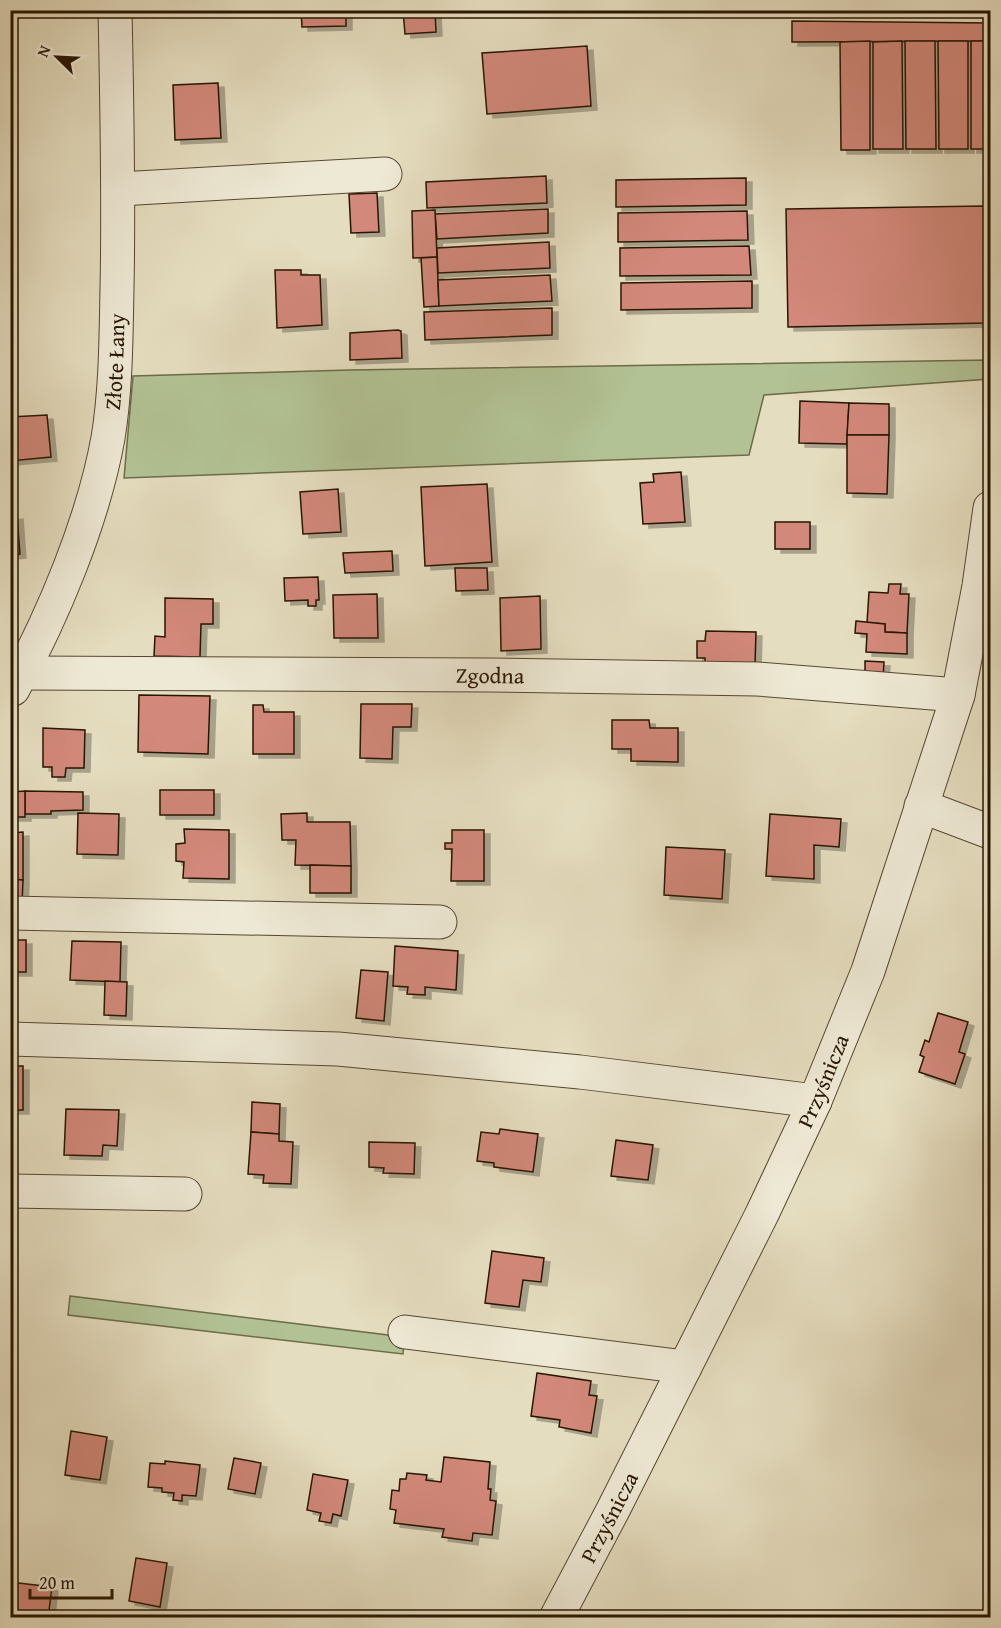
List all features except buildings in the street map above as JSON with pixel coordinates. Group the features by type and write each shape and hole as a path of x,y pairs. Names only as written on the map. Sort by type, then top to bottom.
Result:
{"street":[{"name":"Złote Łany","path":"16,683 47,620 79,539 108,439 116,352 119,189 115,10"},
{"path":"119,189 386,174"},
{"name":"Przyśnicza","path":"556,1617 613,1510 762,1214 815,1101 868,971 958,695 979,586 990,508"},
{"name":"Zgodna","path":"16,683 490,675 746,679 958,695"},
{"path":"921,806 990,832"},
{"path":"10,913 440,921"},
{"path":"10,1039 338,1049 579,1072 815,1101"},
{"path":"10,1191 184,1194"},
{"path":"405,1332 685,1367"}],"green space":[{"path":"990,360 990,379 764,395 749,455 124,478 133,376 350,370"},
{"path":"70,1296 404,1337 403,1354 68,1315"}]}
